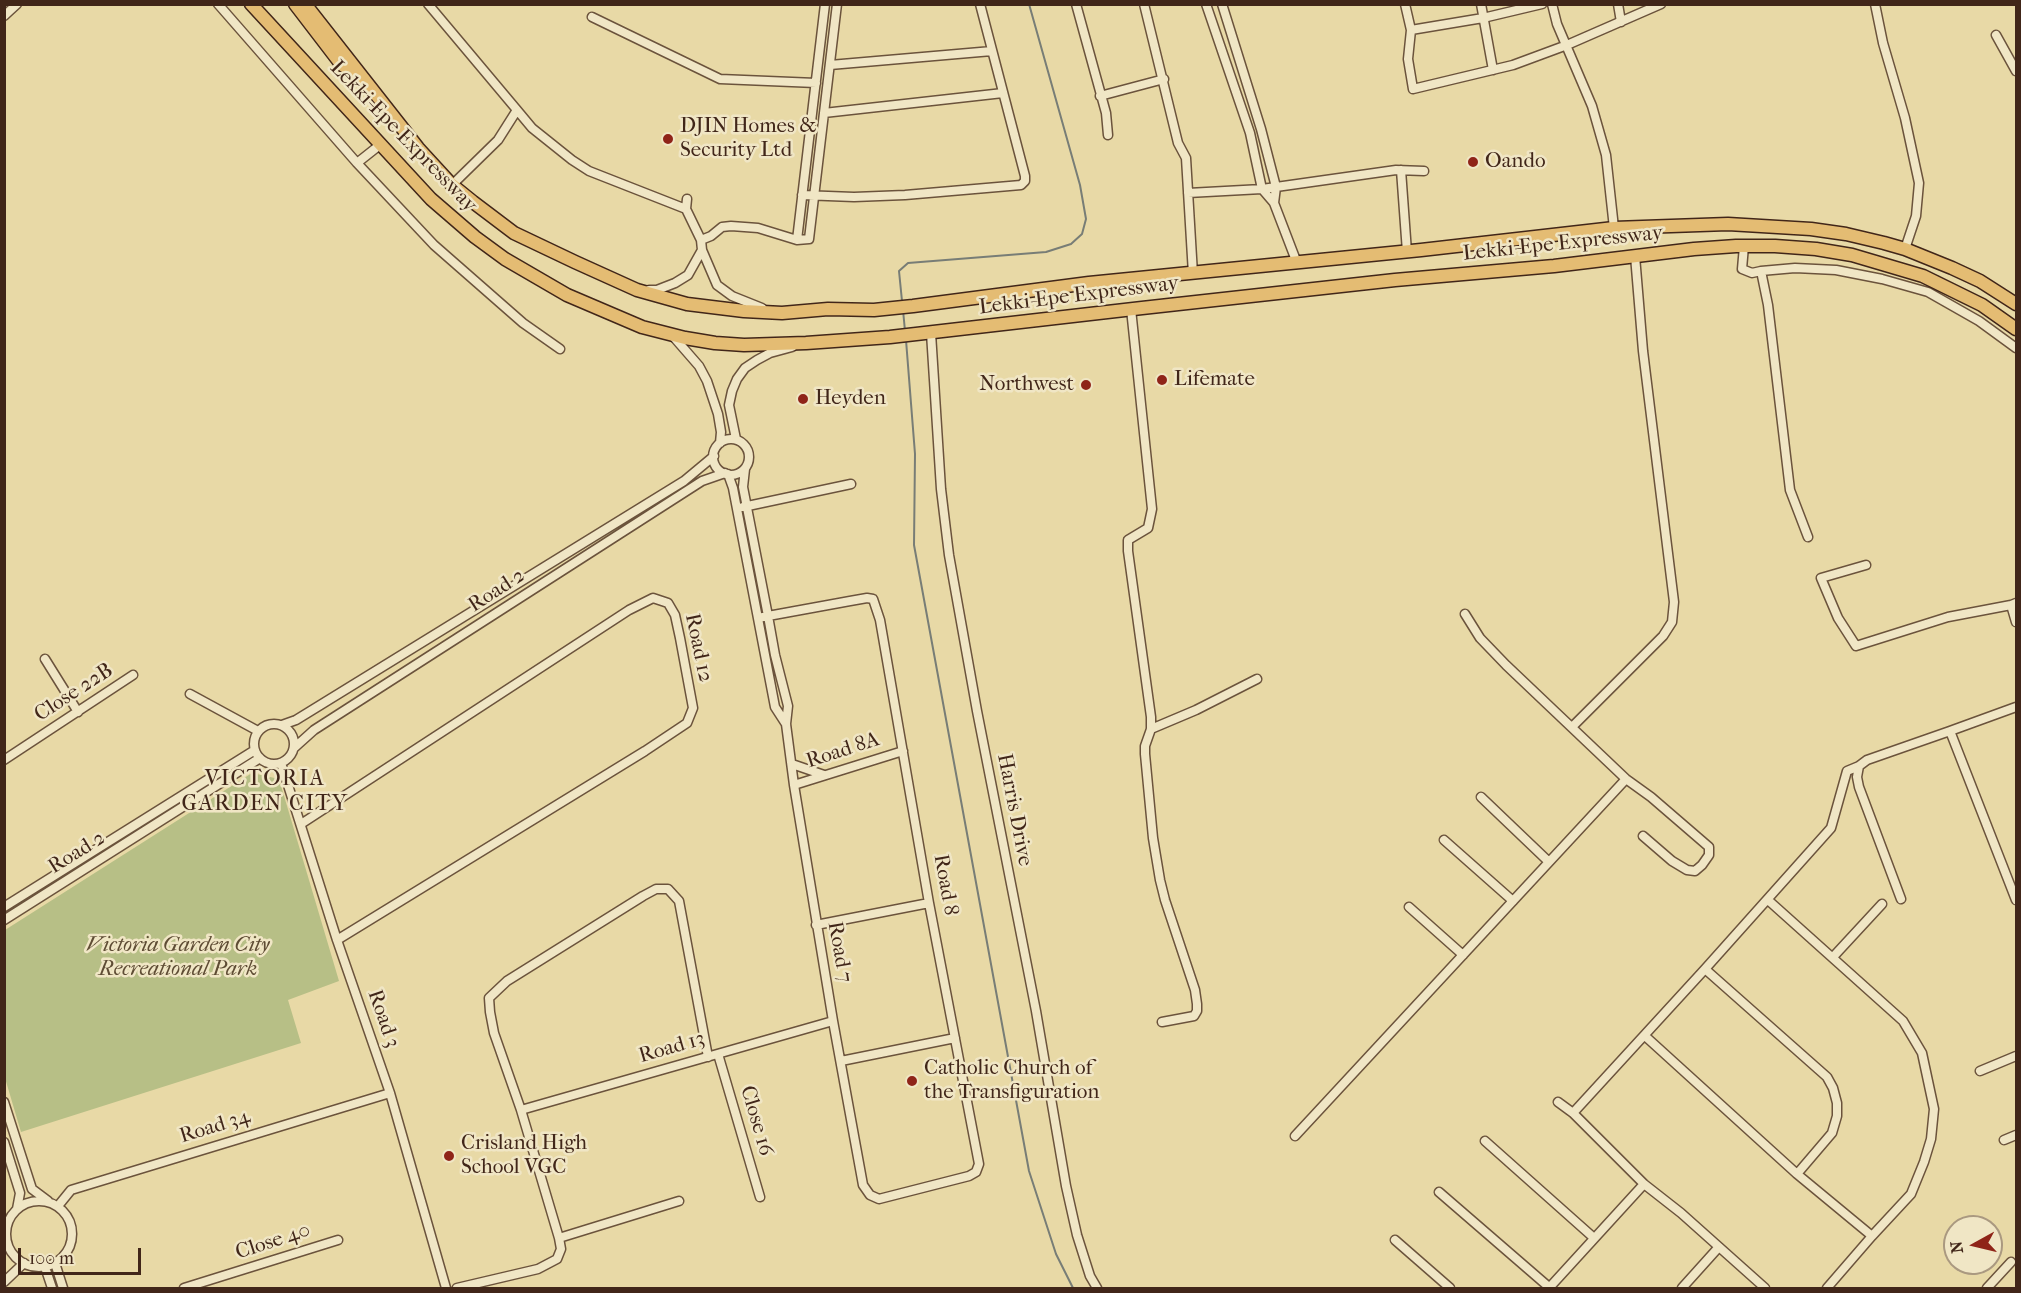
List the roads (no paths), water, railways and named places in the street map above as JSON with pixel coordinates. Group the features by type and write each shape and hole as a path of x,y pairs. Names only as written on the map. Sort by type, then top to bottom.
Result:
{"highway":[{"path":"295,4 341,64 363,79"},
{"name":"Lekki-Epe Expressway","path":"305,4 418,148 452,185 514,233 638,290 687,304 782,313 828,309 889,309 1089,283 1407,252 1614,228 1717,224 1811,229 1846,234 1905,249 1980,281 2016,304"},
{"name":"Lekki-Epe Expressway","path":"252,5 431,199 466,231 505,259 567,295 595,308 642,327 715,344 806,343 890,337 1131,309 1744,246 1816,249 1884,263 1952,289 2016,329"},
{"path":"1717,224 1719,248"}],"street":[{"path":"4,16 17,4"},
{"path":"218,4 357,163 434,245 523,323 560,349"},
{"path":"428,4 532,128 565,155 589,171 686,209"},
{"path":"797,240 825,4"},
{"path":"638,290 657,290 688,275 702,245 722,227 758,228 797,240 809,239 837,4"},
{"path":"802,195 854,197 905,195 1021,185 1025,176 980,4"},
{"path":"1076,4 1106,113 1108,135"},
{"path":"1144,4 1178,143 1186,158 1192,274"},
{"path":"1206,4 1250,132 1262,189 1274,203 1297,263"},
{"path":"1222,4 1262,129 1276,187 1274,203"},
{"path":"1405,4 1411,30 1408,58 1413,89 1513,65 1567,45 1661,4"},
{"path":"1481,4 1493,70"},
{"path":"1411,30 1483,18 1542,4"},
{"path":"1552,4 1557,24 1592,106 1606,155 1614,228"},
{"path":"1618,4 1621,22"},
{"path":"1875,4 1883,44 1905,118 1918,183 1916,216 1905,249"},
{"path":"592,18 720,79 816,83"},
{"path":"1214,29 1228,26"},
{"path":"1996,35 2013,56 2016,71"},
{"path":"830,65 992,51"},
{"path":"1100,96 1164,79"},
{"path":"824,113 1003,93"},
{"path":"452,185 498,140 517,110"},
{"path":"357,163 381,144"},
{"path":"1188,193 1262,189 1401,170 1424,171"},
{"path":"1401,170 1407,252"},
{"path":"687,199 686,209 717,285 732,296 752,305 782,313"},
{"path":"1744,246 1742,269 1752,273 1795,268 1836,270 1882,279 1928,292 1979,321 2016,348"},
{"path":"1572,727 1663,636 1672,622 1674,602 1644,361 1635,256"},
{"path":"1761,272 1768,305 1790,490 1808,537"},
{"path":"1131,309 1152,509 1148,528 1128,540 1151,717 1151,729 1145,746 1145,754 1158,870 1165,900 1195,990 1197,1004 1194,1016 1162,1022"},
{"name":"Harris Drive","path":"931,333 941,489 949,555 976,711 1036,1011 1066,1186 1077,1235 1090,1276 1097,1288"},
{"path":"672,334 699,366 713,397 721,432 720,443 714,456 717,466 727,474 736,474 745,469 748,464 748,452 741,442 730,439 720,443"},
{"path":"736,440 729,405 737,379 745,368 770,353 806,343"},
{"name":"Road 2","path":"282,725 296,720 684,481 714,456"},
{"name":"Road 7","path":"745,469 743,487 775,655 788,706 786,724 794,785 832,1021 862,1185"},
{"name":"Road 7","path":"727,474 737,508 775,707 786,724"},
{"name":"Road 2","path":"294,748 314,730 702,481 727,474"},
{"path":"737,508 851,484"},
{"path":"1866,565 1821,578 1838,618 1856,646 1948,616 2014,604 2016,622"},
{"name":"Road 12","path":"301,824 629,610 653,598 668,603 675,615 693,708 687,723 337,939"},
{"name":"Road 8","path":"758,618 867,598 873,599 880,620 979,1164 976,1172 969,1176 879,1199 870,1195 862,1185"},
{"path":"1465,614 1480,639 1626,779 1651,797 1709,848 1709,855 1695,871 1687,870 1672,861 1642,836"},
{"path":"765,657 775,655"},
{"path":"45,659 78,712"},
{"name":"Close 22B","path":"4,760 133,675"},
{"path":"1151,729 1196,710 1257,679"},
{"path":"190,694 258,731"},
{"path":"1574,1113 1831,828 1847,771 1867,760 2016,707"},
{"path":"269,724 282,725 292,734 294,748 282,763 268,763 260,758 255,750 255,737 258,731 269,724"},
{"path":"1950,732 2016,900"},
{"name":"Road 2","path":"4,908 255,750"},
{"name":"Road 8A","path":"794,785 903,751"},
{"name":"Road 2","path":"4,920 260,758"},
{"name":"Road 3","path":"282,763 337,939 390,1093 446,1288"},
{"path":"792,764 824,775"},
{"path":"1859,766 1857,777 1859,787 1901,899"},
{"path":"1295,1136 1626,779"},
{"path":"1481,796 1549,862"},
{"path":"1444,840 1513,901"},
{"path":"87,855 93,864"},
{"path":"457,1288 538,1269 557,1259 561,1249 560,1238 521,1110 494,1033 489,998 507,981 656,889 668,889 679,901 708,1057"},
{"path":"1768,900 1903,1021 1922,1053 1934,1109 1931,1139 1911,1194 1827,1288"},
{"path":"816,925 930,903"},
{"path":"1833,957 1882,904"},
{"path":"1409,907 1463,955"},
{"path":"1705,969 1827,1077 1833,1088 1837,1103 1832,1133 1797,1174"},
{"name":"Road 13","path":"521,1110 832,1021"},
{"path":"1645,1036 1797,1174 1872,1236"},
{"path":"841,1061 955,1038"},
{"name":"Close 16","path":"718,1054 760,1197"},
{"path":"1980,1071 2016,1056"},
{"name":"Road 34","path":"58,1206 71,1190 390,1093"},
{"path":"4,1102 32,1189 58,1206 66,1214 71,1224 73,1235 64,1256 45,1267 35,1267 16,1257 10,1248 7,1228 10,1218 26,1203 37,1200 48,1201"},
{"path":"1558,1102 1574,1113 1644,1184 1765,1288"},
{"path":"2004,1140 2016,1136"},
{"path":"1485,1141 1594,1238"},
{"path":"4,1142 20,1193 17,1209"},
{"path":"1439,1192 1550,1288 1644,1184"},
{"path":"560,1238 679,1201"},
{"name":"Close 40","path":"184,1288 338,1240"},
{"path":"1395,1240 1449,1288"},
{"path":"1682,1288 1718,1248"},
{"path":"1987,1288 2011,1262"},
{"path":"4,1282 24,1263"},
{"path":"55,1263 63,1288"},
{"path":"45,1267 52,1288"}],"waterway":[{"path":"902,301 899,271 908,263 1046,252 1071,244 1082,234 1086,219 1080,185 1029,4"},
{"path":"903,310 905,331"},
{"path":"906,340 915,454 914,545 1029,1171 1056,1254 1073,1288"}],"place":[{"name":"DJIN Homes & Security Ltd","path":"668,139"},
{"name":"Oando","path":"1473,162"},
{"name":"Lifemate","path":"1162,380"},
{"name":"Northwest","path":"1086,385"},
{"name":"Heyden","path":"803,399"},
{"name":"Catholic Church of the Transfiguration","path":"912,1081"},
{"name":"Crisland High School VGC","path":"449,1156"}],"district":[{"name":"VICTORIA GARDEN CITY","path":"265,792"}],"park label":[{"name":"Victoria Garden City Recreational Park","path":"178,958"}]}
